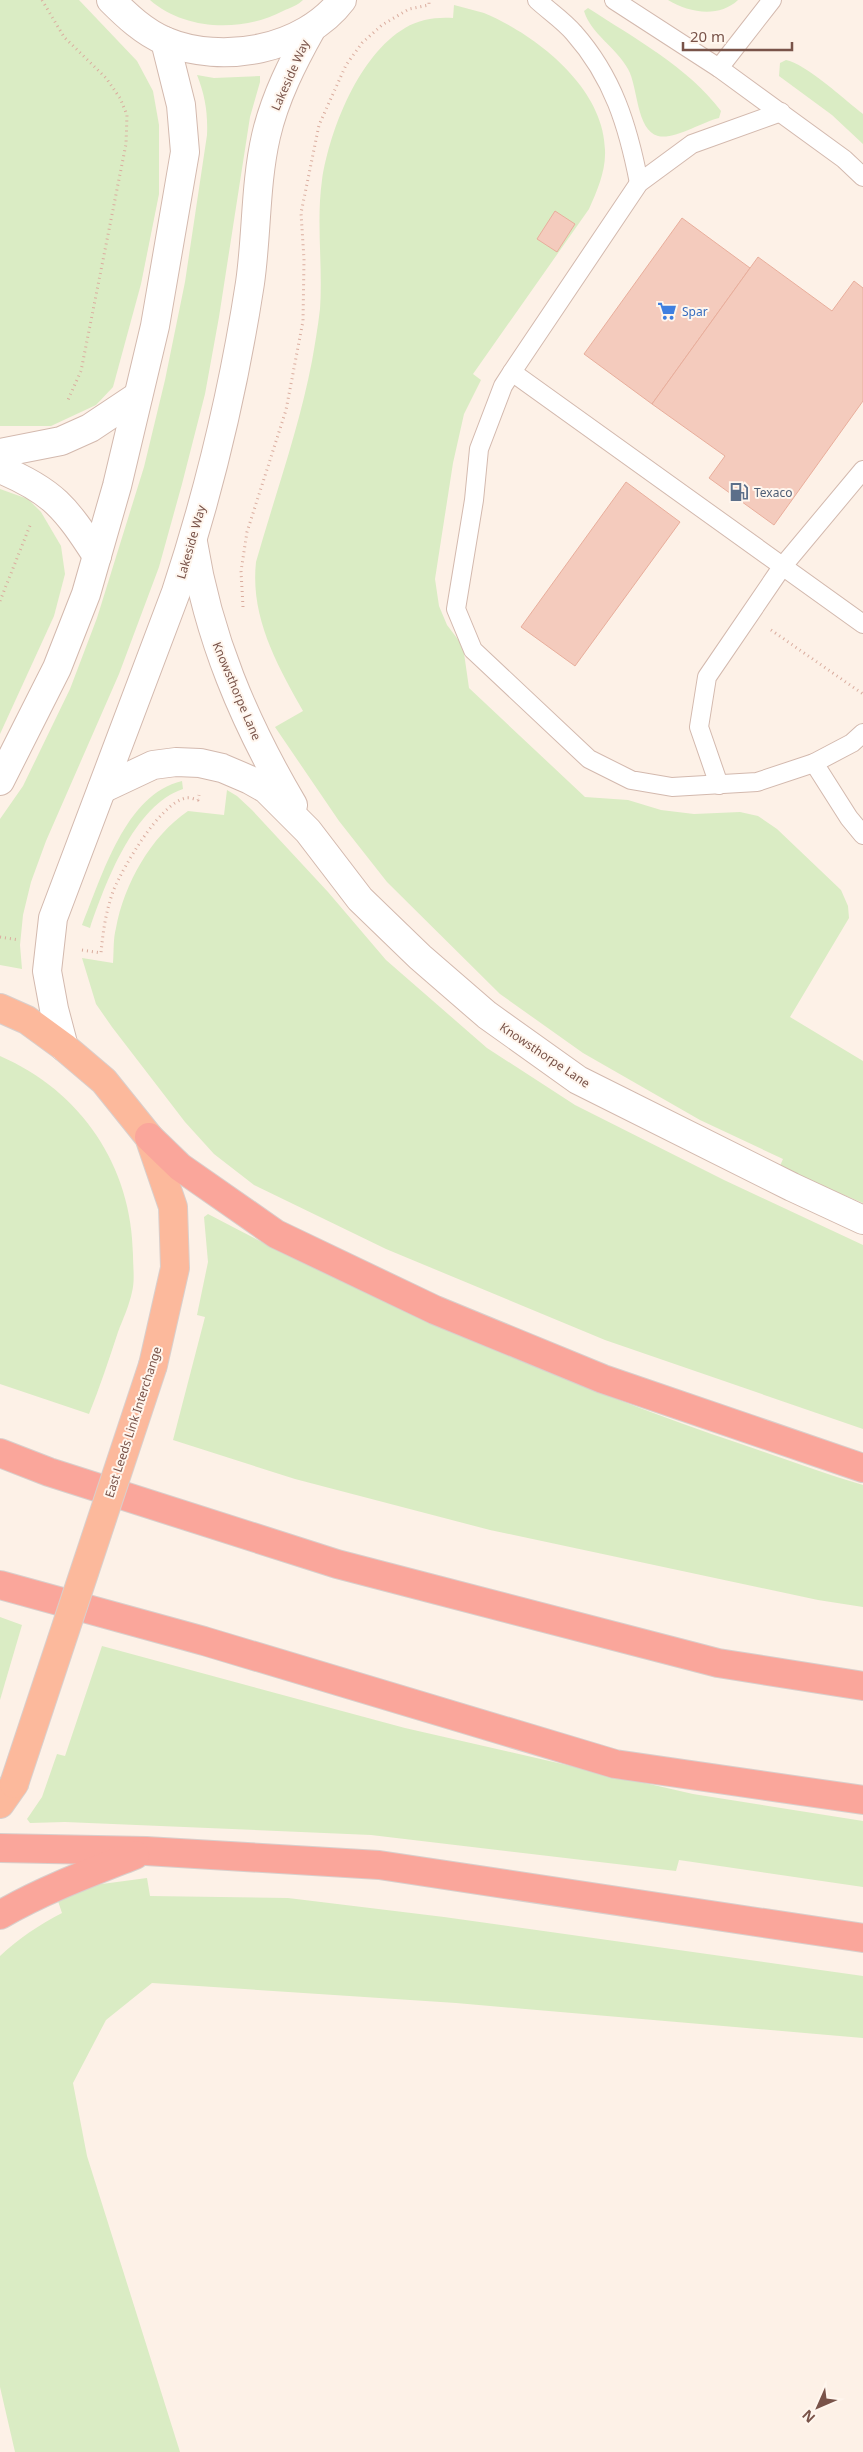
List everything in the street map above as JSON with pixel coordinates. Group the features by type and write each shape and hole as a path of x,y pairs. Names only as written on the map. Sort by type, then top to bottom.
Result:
{"highway":[{"name":"East Leeds Link Interchange","path":"0,1008 27,1020 64,1047 104,1081 149,1137 173,1207 175,1268 153,1365 7,1794"},
{"path":"149,1137 188,1173 276,1234 434,1310 603,1379 863,1468"},
{"path":"0,1453 49,1472 337,1564 718,1663 863,1686"},
{"path":"0,1585 204,1641 615,1764 863,1800"},
{"path":"0,1848 146,1851 379,1865 863,1938"},
{"path":"0,1915 22,1902 68,1881 146,1851"}],"street":[{"path":"111,0 133,22 165,41 215,53 266,49 312,28 342,0"},
{"name":"Lakeside Way","path":"64,1047 54,1010 47,971 53,918 193,542 225,414 250,282 260,173 266,134 295,58 312,28"},
{"path":"0,781 57,668 86,594 117,486 155,326 185,152 181,104 165,41"},
{"path":"0,453 62,441 90,428 138,396"},
{"path":"0,469 28,481 49,494 74,520 96,556"},
{"name":"Knowsthorpe Lane","path":"193,542 200,588 215,638 243,712 308,831"},
{"name":"Knowsthorpe Lane","path":"102,789 153,765 176,762 200,763 222,768 266,789 308,831 360,899 420,957 487,1015 578,1080 792,1187 863,1220"}],"lane":[{"path":"537,0 574,33 608,79 630,135 639,182"},
{"path":"614,0 719,68 781,112 844,158 863,177"},
{"path":"719,68 772,0"},
{"path":"781,112 692,144 639,182 512,372 503,386 479,449 474,500 456,609 473,650 589,759 631,780 672,788 757,782 814,764 852,743 863,733"},
{"path":"512,372 863,624"},
{"path":"720,786 699,727 706,677 782,567 863,470"},
{"path":"814,764 848,818 863,836"}],"path":[{"path":"42,0 64,37 106,78 120,98 127,115 126,144 83,362 65,406"},
{"path":"244,612 241,571 247,532 286,410 303,321 304,259 301,213 319,125 346,65 362,43 382,25 409,9 429,5 429,0"},
{"path":"0,602 33,519"},
{"path":"749,615 863,694"},
{"path":"101,953 103,929 114,890 131,856 153,825 172,806 186,798 198,800"}],"green space":[{"path":"0,0 79,0 137,61 153,91 159,125 159,194 141,284 113,387 96,405 51,426 0,426"},
{"path":"150,0 303,0 267,18 233,25 215,25 197,23 180,18"},
{"path":"668,0 738,0 722,9 704,12 685,8"},
{"path":"454,5 484,13 504,23 525,35 564,66 580,85 593,106 602,127 605,158 600,181 589,209 473,374 481,380 464,414 453,463 435,579 439,606 447,625 463,646 469,688 585,797 628,800 661,810 694,814 740,812 758,816 777,829 841,890 848,906 849,918 790,1017 863,1061 863,1203 779,1168 783,1159 700,1120 583,1053 500,994 387,882 339,821 275,727 303,711 275,658 261,621 255,582 256,562 294,437 313,355 320,309 320,196 326,160 349,95 374,56 389,40 416,22 428,19 453,18"},
{"path":"588,8 677,67 708,95 721,111 719,118 665,137 651,132 641,117 628,69 592,27 584,11"},
{"path":"786,60 814,75 863,114 863,144 832,115 779,76 780,63"},
{"path":"197,75 214,78 260,76 250,117 205,394 159,567 119,674 46,841 31,882 23,915 20,945 22,969 0,965 0,819 23,786 70,689 97,618 144,467 165,380 185,282 207,135 205,104"},
{"path":"0,489 28,499 41,512 61,546 65,574 54,616 0,734"},
{"path":"182,781 183,789 166,798 150,811 136,828 113,869 90,928 82,925 107,862 131,820 145,802 162,789"},
{"path":"227,790 237,796 252,810 328,892 386,960 487,1048 575,1105 724,1180 863,1245 863,1429 605,1340 386,1249 254,1185 214,1154 185,1122 96,1004 82,958 113,963 114,936 120,911 125,895 141,862 162,834 188,811 224,815"},
{"path":"0,1056 29,1071 55,1089 77,1111 96,1135 112,1162 123,1191 130,1222 133,1288 128,1307 89,1414 0,1384"},
{"path":"208,1214 404,1310 537,1368 672,1420 863,1485 863,1607 818,1600 490,1530 295,1479 173,1440 205,1317 197,1315 208,1262 204,1217"},
{"path":"0,1617 22,1625 0,1700"},
{"path":"102,1646 405,1728 693,1794 863,1821 863,1887 679,1860 676,1871 371,1835 65,1822 30,1823 27,1819 42,1797 57,1754 65,1756"},
{"path":"147,1878 150,1896 288,1898 444,1917 863,1976 863,2038 456,2003 152,1983 106,2020 73,2083 87,2156 180,2452 15,2452 0,2387 0,1956 29,1932 62,1913 57,1898 87,1886"}],"building":[{"path":"555,211 575,224 557,252 537,239"},
{"name":"Spar","path":"682,218 750,268 652,404 584,354"},
{"path":"758,257 832,311 854,281 863,288 863,401 774,525 709,478 725,456 652,404"},
{"path":"626,482 680,522 575,666 521,627"}],"place":[{"name":"Spar","path":"667,311"},
{"name":"Texaco","path":"739,492"}]}
